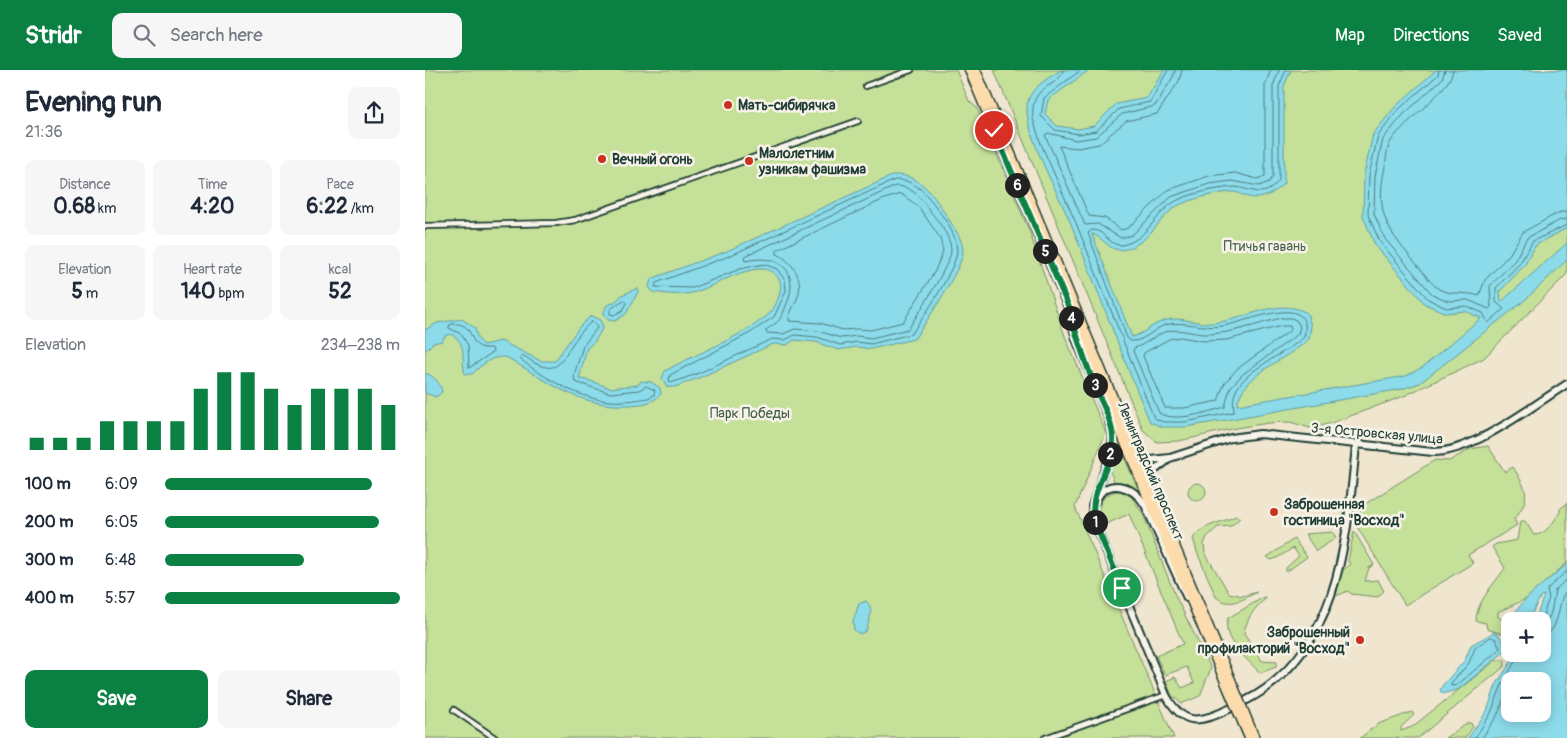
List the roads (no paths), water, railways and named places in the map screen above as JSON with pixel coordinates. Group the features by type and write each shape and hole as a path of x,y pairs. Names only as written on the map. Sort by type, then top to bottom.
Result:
{"main road":[{"name":"Ленинградский проспект","path":"969,70 1195,610 1231,688"},
{"name":"Ленинградский проспект","path":"976,70 1148,480 1231,688"},
{"path":"1231,688 1249,738"},
{"path":"1231,688 1255,738"}],"street":[{"path":"866,86 911,70"},
{"path":"425,226 556,223 575,220 858,121"},
{"path":"1070,310 1076,339 1108,417 1113,437 1110,454 1093,499 1093,515 1166,695 1177,712 1188,719 1208,718 1229,709"},
{"name":"3-я Островская улица","path":"1170,458 1231,438 1260,434 1433,452 1453,450 1505,423 1567,384"},
{"path":"1247,700 1272,683 1294,663 1312,640 1327,609 1348,518 1356,445"},
{"path":"1138,458 1151,460 1170,458"},
{"path":"1148,480 1155,470 1170,458"},
{"path":"1093,515 1096,500 1105,490 1121,486 1136,493 1145,505 1181,590 1195,610"},
{"path":"1045,738 1166,695"},
{"path":"454,710 495,738"}],"water":[{"path":"1061,70 1089,70 1048,100 1045,114 1057,126 1078,129 1094,126 1116,104 1147,98 1164,70 1291,70 1284,86 1284,183 1277,190 1258,198 1227,192 1186,202 1174,208 1144,239 1130,248 1117,250 1092,234 1132,337 1168,320 1179,319 1205,323 1218,322 1282,307 1295,308 1307,313 1311,326 1309,339 1267,368 1248,384 1241,394 1237,405 1406,376 1423,367 1481,318 1465,311 1446,313 1425,304 1375,245 1363,216 1364,174 1373,134 1395,107 1436,70 1567,70 1567,228 1536,245 1524,266 1500,291 1501,302 1567,243 1567,260 1525,300 1420,383 1402,389 1186,427 1162,427 1150,422 1071,224 1037,150 1028,120 1027,108 1030,95 1039,85"},
{"path":"894,175 912,178 926,188 938,202 960,238 963,247 961,260 950,283 914,339 871,349 857,347 838,350 816,342 794,340 787,345 773,344 701,377 675,387 667,387 662,378 665,371 759,322 774,307 781,287 778,277 771,271 764,269 746,271 703,289 685,294 653,292 649,287 651,279 727,251"},
{"path":"638,288 638,292 626,314 615,321 608,320 603,314 607,305 615,302 622,295"},
{"path":"591,316 600,320 603,327 595,341 587,348 579,379 588,380 610,388 638,385 641,381 651,382 660,388 661,394 658,397 647,403 634,405 611,405 595,402 550,384 506,357 492,359 472,374 465,374 462,346 450,334 445,336 442,341 433,343 425,351 425,330 437,323 462,319 475,328 477,337 483,345 501,341 541,361 555,361 580,326"},
{"path":"425,373 434,378 440,385 442,392 436,397 425,393"},
{"path":"1567,564 1567,738 1468,738 1487,711 1496,685 1501,677 1501,722 1551,722 1551,672 1504,672 1511,662 1551,662 1551,612 1538,612 1544,595 1541,596 1533,612 1515,612 1523,602"},
{"path":"866,601 869,604 871,615 866,631 860,634 854,630 853,621 859,604"},
{"path":"1494,632 1501,638 1501,654 1459,689 1443,694 1440,691 1442,686 1465,660 1471,645"}],"place":[{"name":"Мать-сибирячка","path":"728,105"},
{"name":"Вечный огонь","path":"602,159"},
{"name":"Малолетним узникам фашизма","path":"749,161"},
{"name":"Заброшенная гостиница \"Восход\"","path":"1274,512"},
{"name":"Заброшенный профилакторий \"Восход\"","path":"1360,640"}],"park label":[{"name":"Птичья гавань","path":"1265,246"},
{"name":"Парк Победы","path":"750,413"}]}
